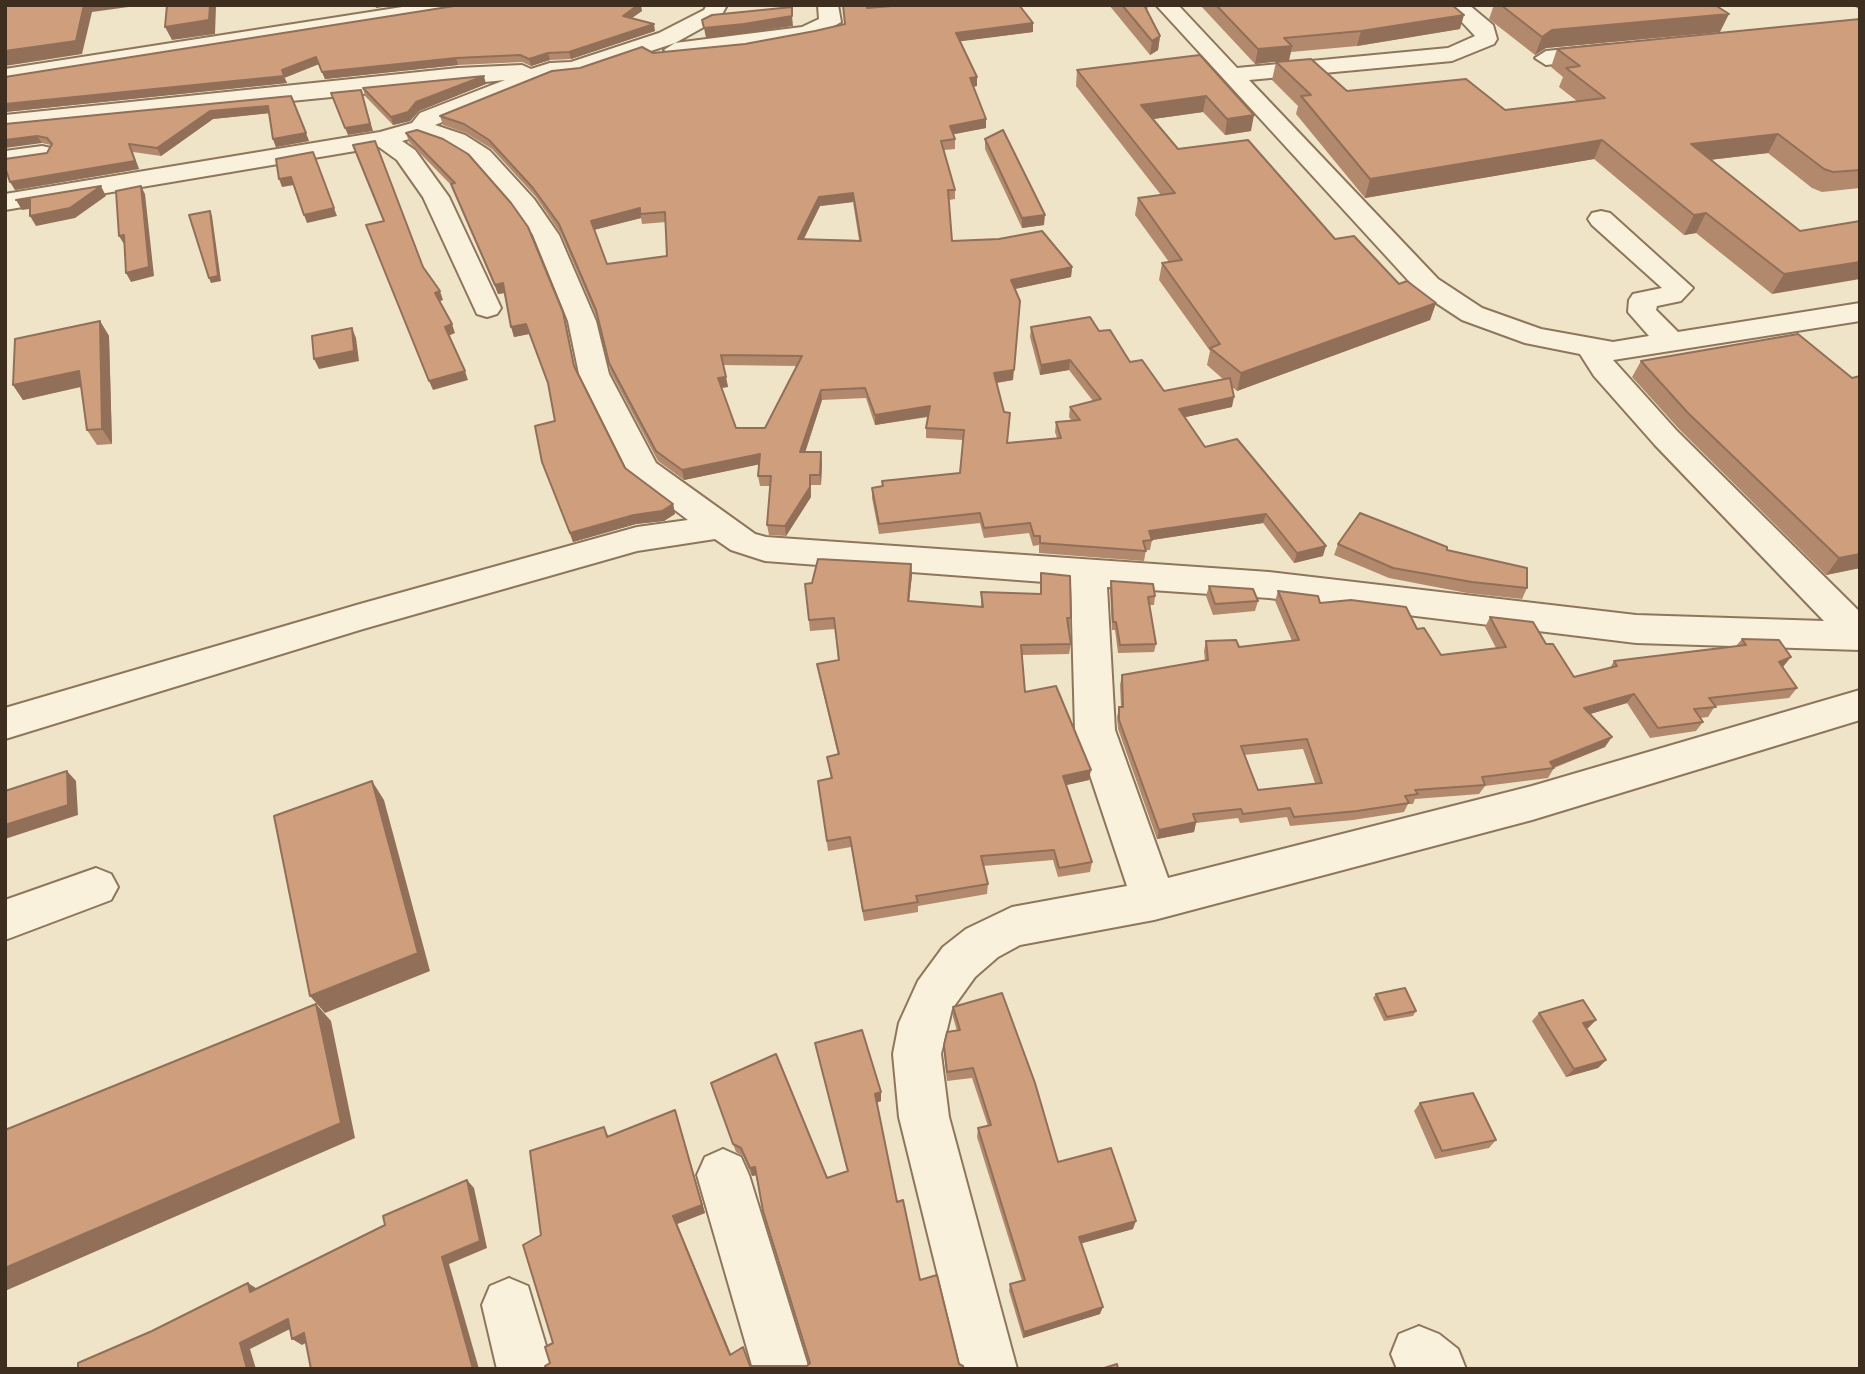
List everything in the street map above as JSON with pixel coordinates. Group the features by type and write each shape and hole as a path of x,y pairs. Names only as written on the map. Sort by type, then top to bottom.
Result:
{"street":[{"path":"5,76 169,68 456,5"},
{"path":"5,122 458,75 573,69 667,38 713,14 717,5"},
{"path":"627,51 700,49 807,32 830,22 828,5"},
{"path":"1166,5 1428,285 1446,299 1503,327 1592,350 1613,351 1847,315 1860,332"},
{"path":"1232,75 1452,54 1486,39 1485,30 1456,5"},
{"path":"1546,58 1623,50"},
{"path":"148,109 169,68"},
{"path":"420,128 428,118 550,70"},
{"path":"5,202 383,139 420,128 456,139 481,156 525,205 546,234 568,282 582,321 594,374 625,428 642,468 650,477 718,527 743,542 765,549 1088,571 1395,598 1636,629 1860,635"},
{"path":"383,139 407,155 436,197 487,308"},
{"path":"5,158 43,153"},
{"path":"1601,219 1679,288 1671,295 1643,300 1642,312 1672,343"},
{"path":"1592,350 1612,379 1666,438 1860,635"},
{"path":"5,724 360,617 623,542 718,527"},
{"path":"1088,571 1095,730 1154,901"},
{"path":"989,1369 924,1117 917,1054 923,1023 934,996 959,962 982,943 1012,927 1154,901 1532,803 1860,705"},
{"path":"5,920 96,887"},
{"path":"723,1175 781,1369"},
{"path":"509,1305 524,1369"}],"building":[{"path":"5,5 84,5 76,41 5,51"},
{"path":"167,5 210,5 209,20 165,27"},
{"path":"456,5 638,5 623,16 654,24 569,52 548,53 529,59 520,55 456,58 322,72 316,57 282,70 284,76 5,104 5,77"},
{"path":"843,5 867,5 867,8 905,5 1019,5 1033,23 956,33 977,77 970,78 986,119 950,126 955,139 941,141 955,190 948,190 952,241 999,239 1042,231 1072,267 1011,280 1020,301 1014,370 994,373 1004,412 1010,413 1007,443 1061,438 1056,422 1080,420 1070,407 1101,399 1070,360 1041,365 1031,327 1090,317 1099,331 1110,330 1130,362 1142,360 1164,391 1230,378 1234,397 1179,409 1205,447 1237,439 1326,546 1297,553 1266,514 1149,531 1152,540 1143,541 1146,551 1040,543 1040,536 1034,536 1030,523 984,528 980,513 879,524 872,488 883,486 882,481 960,473 964,430 926,428 930,406 875,415 865,388 821,390 800,452 821,452 820,475 810,475 810,487 785,526 767,525 771,476 758,476 760,454 682,470 656,451 609,363 596,310 559,224 533,188 489,140 464,124 440,116 552,71 580,68 642,47 653,53 745,44 845,24","holes":["853,193 861,241 798,239 819,197","640,208 640,214 665,212 667,256 607,264 591,221","721,355 802,356 765,428 736,428 718,378 726,377"]},
{"path":"1122,5 1144,5 1160,36 1152,41"},
{"path":"1216,5 1452,5 1464,15 1361,31 1284,38 1292,46 1258,49"},
{"path":"1501,5 1715,5 1729,14 1552,30 1542,37"},
{"path":"792,7 792,16 744,24 704,28 702,20 712,15"},
{"path":"1860,19 1860,170 1833,172 1824,169 1778,134 1691,144 1800,231 1860,221 1860,262 1784,274 1706,213 1694,215 1602,140 1370,179 1301,96 1311,95 1276,62 1311,59 1347,91 1466,79 1505,110 1605,98 1566,68 1580,66 1557,49"},
{"path":"1200,55 1254,115 1227,119 1206,96 1141,105 1178,149 1248,140 1335,239 1354,236 1399,284 1407,281 1436,303 1241,373 1210,348 1220,344 1162,263 1182,260 1138,198 1175,193 1077,70"},
{"path":"484,76 416,102 408,112 391,117 363,88"},
{"path":"361,90 370,124 345,128 331,93"},
{"path":"291,96 306,133 273,139 268,106 210,111 157,148 129,144 135,161 10,182 5,167 5,159 47,153 52,144 47,138 37,136 5,140 5,124"},
{"path":"417,130 443,139 468,154 511,203 528,227 563,312 574,366 625,468 673,504 662,511 634,515 570,533 542,462 535,426 555,421 548,383 526,324 511,327 503,283 495,285 451,184 455,183 406,133"},
{"path":"1003,130 1045,215 1022,218 985,139"},
{"path":"375,141 423,267 440,291 435,293 452,324 445,327 465,371 429,381 366,225 384,221 353,145"},
{"path":"313,152 334,208 304,215 291,177 279,179 276,159"},
{"path":"101,186 70,208 30,216 30,198 16,200"},
{"path":"141,186 149,267 126,273 124,235 119,236 116,191"},
{"path":"210,211 218,276 209,278 189,215"},
{"path":"100,321 102,429 87,430 79,371 13,385 15,339"},
{"path":"352,328 354,351 314,359 312,336"},
{"path":"1798,334 1852,378 1860,376 1860,554 1839,558 1688,413 1641,361"},
{"path":"1360,513 1447,547 1447,550 1527,568 1527,588 1472,582 1393,568 1338,544"},
{"path":"818,559 911,564 908,601 983,607 981,592 1041,594 1041,573 1070,576 1071,618 1067,618 1071,644 1021,645 1025,692 1056,686 1091,770 1063,776 1092,862 1059,868 1054,850 981,856 988,884 916,896 918,902 863,911 850,837 827,841 818,781 832,778 827,757 839,754 817,664 839,660 834,618 809,620 805,584 812,583"},
{"path":"1111,581 1153,584 1155,596 1148,597 1156,644 1120,645 1116,622 1113,622"},
{"path":"1209,586 1253,589 1258,601 1215,604"},
{"path":"1278,591 1318,596 1320,603 1351,600 1406,607 1417,629 1424,628 1441,655 1506,647 1490,617 1533,622 1546,644 1553,644 1574,677 1617,666 1614,661 1746,645 1742,639 1779,640 1791,657 1779,662 1797,688 1709,698 1716,707 1694,709 1703,722 1658,728 1634,694 1584,708 1612,737 1550,762 1554,768 1482,777 1485,785 1415,790 1418,794 1405,796 1409,803 1294,817 1290,808 1243,814 1241,809 1193,814 1196,822 1159,830 1119,720 1119,707 1123,707 1122,675 1208,660 1206,641 1236,640 1239,647 1299,640","holes":["1307,739 1322,783 1258,790 1241,746"]},
{"path":"67,771 68,805 5,825 5,791"},
{"path":"372,781 418,953 310,996 274,816"},
{"path":"1405,988 1416,1011 1387,1017 1376,994"},
{"path":"1002,993 1035,1083 1058,1162 1111,1148 1136,1221 1079,1237 1103,1307 1024,1332 1010,1284 1025,1280 978,1128 991,1125 973,1068 947,1072 944,1045 947,1032 960,1030 953,1007"},
{"path":"1583,1000 1596,1020 1583,1023 1606,1060 1574,1069 1539,1013"},
{"path":"316,1004 341,1123 5,1268 5,1130"},
{"path":"862,1030 881,1092 875,1094 897,1202 903,1200 920,1280 937,1275 959,1364 964,1369 546,1369 545,1366 550,1363 545,1347 553,1343 523,1245 541,1235 530,1151 604,1127 607,1137 675,1110 702,1205 673,1216 730,1355 743,1347 750,1366 807,1366 810,1363 763,1211 755,1167 750,1168 741,1148 733,1144 711,1083 776,1054 827,1178 848,1171 815,1043"},
{"path":"1473,1093 1496,1140 1442,1151 1420,1103"},
{"path":"467,1180 480,1241 442,1257 473,1369 311,1369 304,1333 292,1339 288,1319 240,1343 247,1369 78,1369 78,1363 152,1331 248,1283 250,1292 385,1225 383,1216"},
{"path":"1117,1364 1118,1369 1101,1369"}]}
